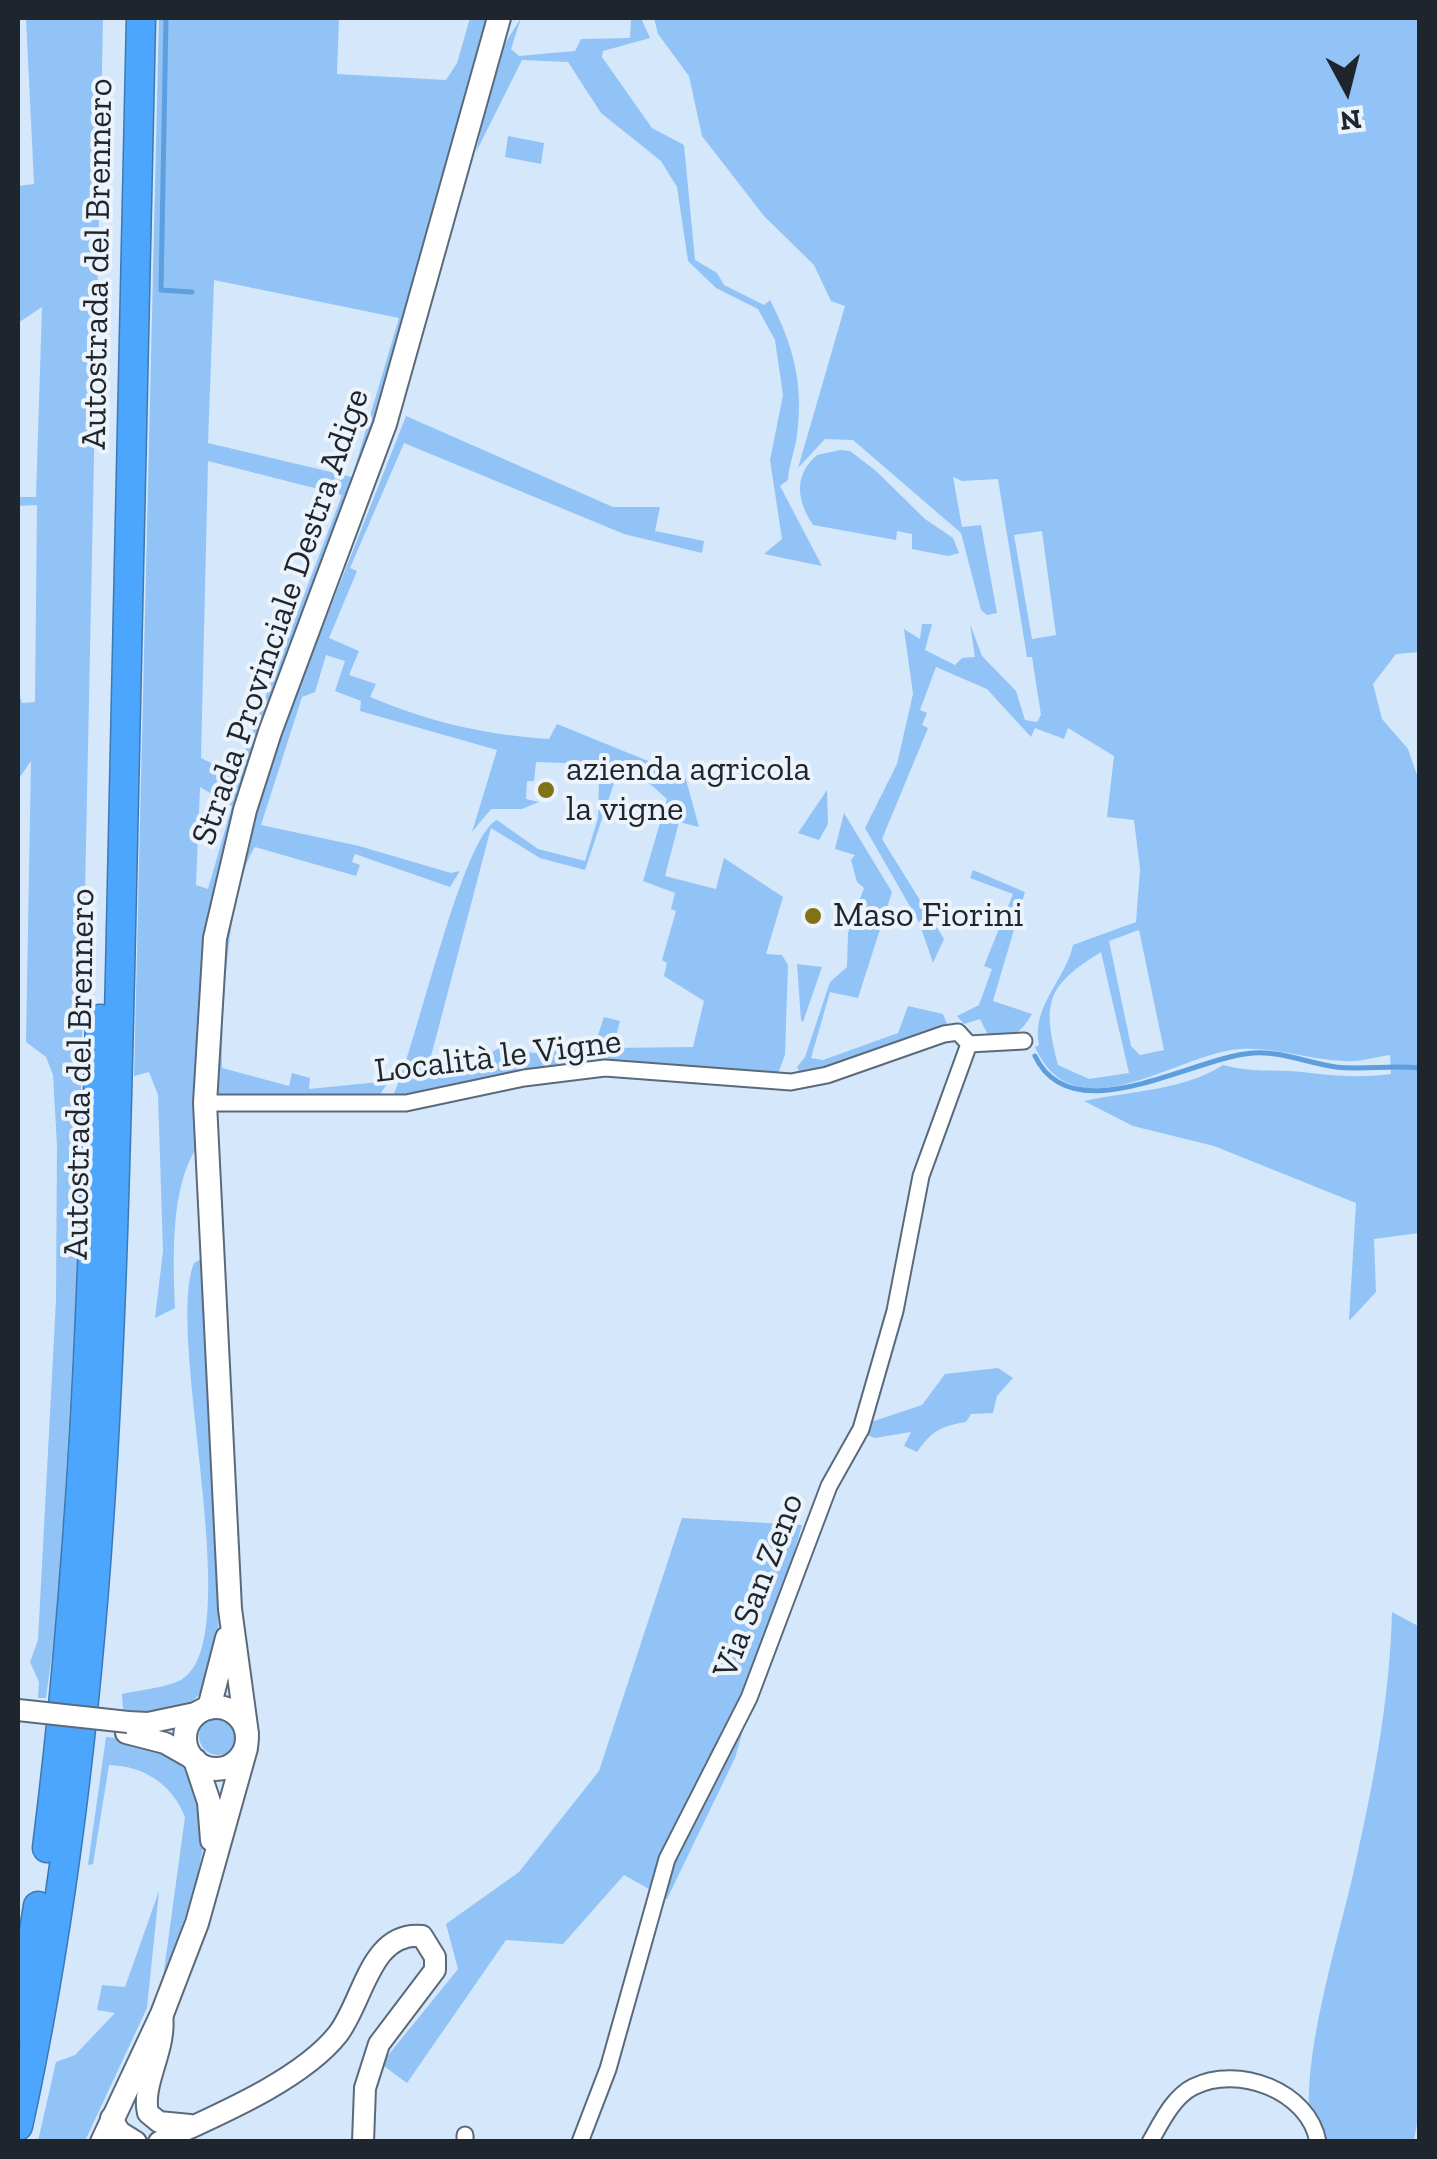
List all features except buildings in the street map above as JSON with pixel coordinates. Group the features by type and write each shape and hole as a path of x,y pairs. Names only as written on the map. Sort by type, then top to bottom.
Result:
{"highway":[{"name":"Autostrada del Brennero","path":"18,2030 65,1707 89,1402 123,18"},
{"name":"Autostrada del Brennero","path":"18,2126 39,2027 83,1737 108,1423 141,18"}],"main road":[{"name":"Strada Provinciale Destra Adige","path":"102,2142 162,2014 197,1923 246,1741 230,1610 204,1103 215,938 245,810 385,424 499,18"},
{"name":"Strada Provinciale Destra Adige","path":"204,1710 223,1660 230,1610"},
{"path":"204,1710 231,1710 242,1720 246,1741 228,1767 210,1768 195,1760 186,1734 204,1710"},
{"name":"Strada Provinciale Destra Adige","path":"195,1760 211,1813 209,1874"}],"street":[{"name":"Località le Vigne","path":"204,1103 406,1103 456,1096 524,1078 605,1068 791,1082 827,1075 944,1034 958,1032 969,1044 1024,1041"},
{"name":"Via San Zeno","path":"580,2142 608,2068 668,1860 749,1698 829,1486 861,1428 895,1311 921,1176 969,1044"},
{"path":"18,1710 127,1727 195,1760"},
{"path":"18,1720 127,1727 204,1710"},
{"path":"159,2142 199,2133 314,2058 352,2014 378,1955 394,1939 422,1936 435,1957 435,1970 379,2044 365,2088 363,2142"},
{"path":"162,2014 164,2044 148,2093 148,2113 165,2124 199,2133"},
{"path":"1150,2142 1189,2088 1216,2078 1243,2080 1300,2103 1316,2126 1318,2142"},
{"path":"111,2118 120,2132 136,2142"}],"shaded area":[{"path":"26,18 103,18 77,1282 58,1610 46,1698 38,1698 39,1682 30,1662 38,1640 56,1300 57,1146 53,1075 46,1057 26,1042 31,761 18,780 18,691 22,703 35,702 37,505 18,506 18,497 36,497 42,307 18,323 18,186 34,184"},
{"path":"159,18 339,18 337,74 446,80 457,63 470,18 490,18 359,482 236,806 198,1146 182,1181 178,1202 175,1308 155,1318 163,1251 158,1095 149,1072 134,1076","holes":["214,280 399,318 352,477 208,443","208,461 342,495 236,775 201,758","200,787 232,806 208,889 196,885"]},
{"path":"521,18 511,49 519,56 575,51 581,39 630,38 631,18 641,18 650,38 603,51 602,57 652,128 684,145 695,260 717,273 724,285 764,305 770,300 778,316 795,365 799,399 788,480 780,486 822,566 764,554 782,539 770,460 783,395 775,340 758,309 716,288 688,261 677,187 661,161 601,113 568,62 522,60 476,152 499,53"},
{"path":"654,18 1419,18 1419,652 1396,654 1373,684 1382,719 1408,749 1419,781 1419,1233 1374,1239 1376,1292 1349,1321 1356,1203 1214,1146 1133,1126 1084,1101 1175,1085 1223,1065 1336,1075 1391,1074 1390,1055 1345,1061 1260,1049 1231,1050 1124,1084 1097,1088 1073,1085 1052,1072 1035,1047 1039,1045 1044,1005 1073,945 1136,922 1140,869 1134,820 1107,817 1114,756 1068,728 1064,739 1035,728 1031,737 987,689 936,667 920,710 927,713 922,725 928,728 882,839 944,939 933,963 919,922 865,828 897,764 913,694 904,629 920,639 922,624 932,624 925,650 955,665 962,658 975,657 970,624 982,656 1016,691 1025,720 1037,722 1041,715 1032,657 1027,657 998,479 962,481 953,477 962,527 981,525 997,613 987,615 981,610 961,533 853,440 825,439 798,468 845,306 831,301 814,265 764,216 702,136 689,76 658,34","holes":["1042,531 1056,635 1032,639 1014,535","1139,930 1164,1050 1140,1055 1131,1046 1109,941","1101,952 1129,1073 1089,1079 1058,1065 1050,1027 1053,999 1058,987"]},
{"path":"508,136 544,143 541,164 505,157"},
{"path":"406,416 613,507 660,507 655,531 704,541 702,553 624,534 404,443 350,568 357,571 329,638 359,651 349,675 376,684 370,697 392,706 458,726 526,737 549,739 557,724 685,776 699,827 679,822 665,876 716,889 724,858 783,897 766,954 782,955 788,965 785,1055 777,1076 630,1064 419,1097 393,1096 455,901 483,834 497,820 538,849 585,861 598,818 599,779 565,776 565,763 536,762 534,781 527,781 526,799 539,802 522,809 491,809 472,832 497,750 360,711 361,701 335,691 345,661 326,655 315,692 302,697 261,825 359,846 451,873 460,871 450,887 355,854 352,862 360,865 356,876 255,847 232,921 222,1068 289,1086 292,1073 310,1078 309,1089 389,1081 379,1096 216,1095 223,940 241,851 279,738","holes":["618,771 650,784 667,799 643,881 675,893 671,909 676,911 662,960 667,963 664,976 704,1001 693,1047 613,1048 620,1021 604,1017 594,1047 534,1053 501,1047 456,1073 425,1079 491,828 540,858 585,870"]},
{"path":"850,451 876,471 925,519 953,538 959,553 948,556 912,549 912,534 897,531 896,540 813,525 801,497 804,471 817,455"},
{"path":"827,790 828,824 819,840 798,833"},
{"path":"844,813 892,892 858,998 830,992 811,1058 823,1060 898,1033 908,1006 943,1014 947,1024 841,1065 800,1073 797,1067 805,1057 830,982 847,967 848,933 864,888 857,882 851,860 855,855 835,849"},
{"path":"973,870 1025,892 993,1001 1032,1014 1019,1031 1009,1035 988,1035 980,1019 964,1024 957,1016 979,1005 992,969 984,966 1013,894 970,878"},
{"path":"797,964 822,967 803,1022 801,1020"},
{"path":"203,1258 216,1520 216,1655 206,1685 190,1702 157,1712 123,1709 122,1694 181,1680 200,1654 208,1610 208,1551 189,1354 188,1300 194,1263"},
{"path":"998,1368 1013,1378 997,1396 993,1413 971,1414 966,1422 938,1431 917,1452 904,1446 911,1432 875,1438 864,1434 871,1422 922,1405 945,1374"},
{"path":"682,1518 802,1525 735,1758 667,1899 624,1875 563,1944 506,1940 407,2083 381,2064 458,1969 446,1924 519,1872 599,1771"},
{"path":"1392,1612 1420,1627 1420,2105 1414,2141 1314,2141 1309,2114 1314,2045 1374,1774 1388,1677"},
{"path":"218,1717 231,1723 237,1736 231,1749 218,1755 205,1749 199,1736 205,1723"},
{"path":"106,1737 154,1747 184,1767 200,1794 205,1827 200,1863 163,1978 185,1817 173,1795 155,1779 134,1769 109,1765 93,1864 88,1865"},
{"path":"159,1891 147,2008 85,2141 38,2141 56,2062 75,2055 115,2013 97,2010 102,1985 125,1987"}],"waterway":[{"path":"166,18 161,290 192,292"},
{"path":"1035,1056 1053,1078 1076,1089 1104,1090 1253,1053 1284,1055 1336,1067 1420,1068"}],"place":[{"name":"azienda agricola la vigne","path":"546,790"},
{"name":"Maso Fiorini","path":"813,916"}]}
